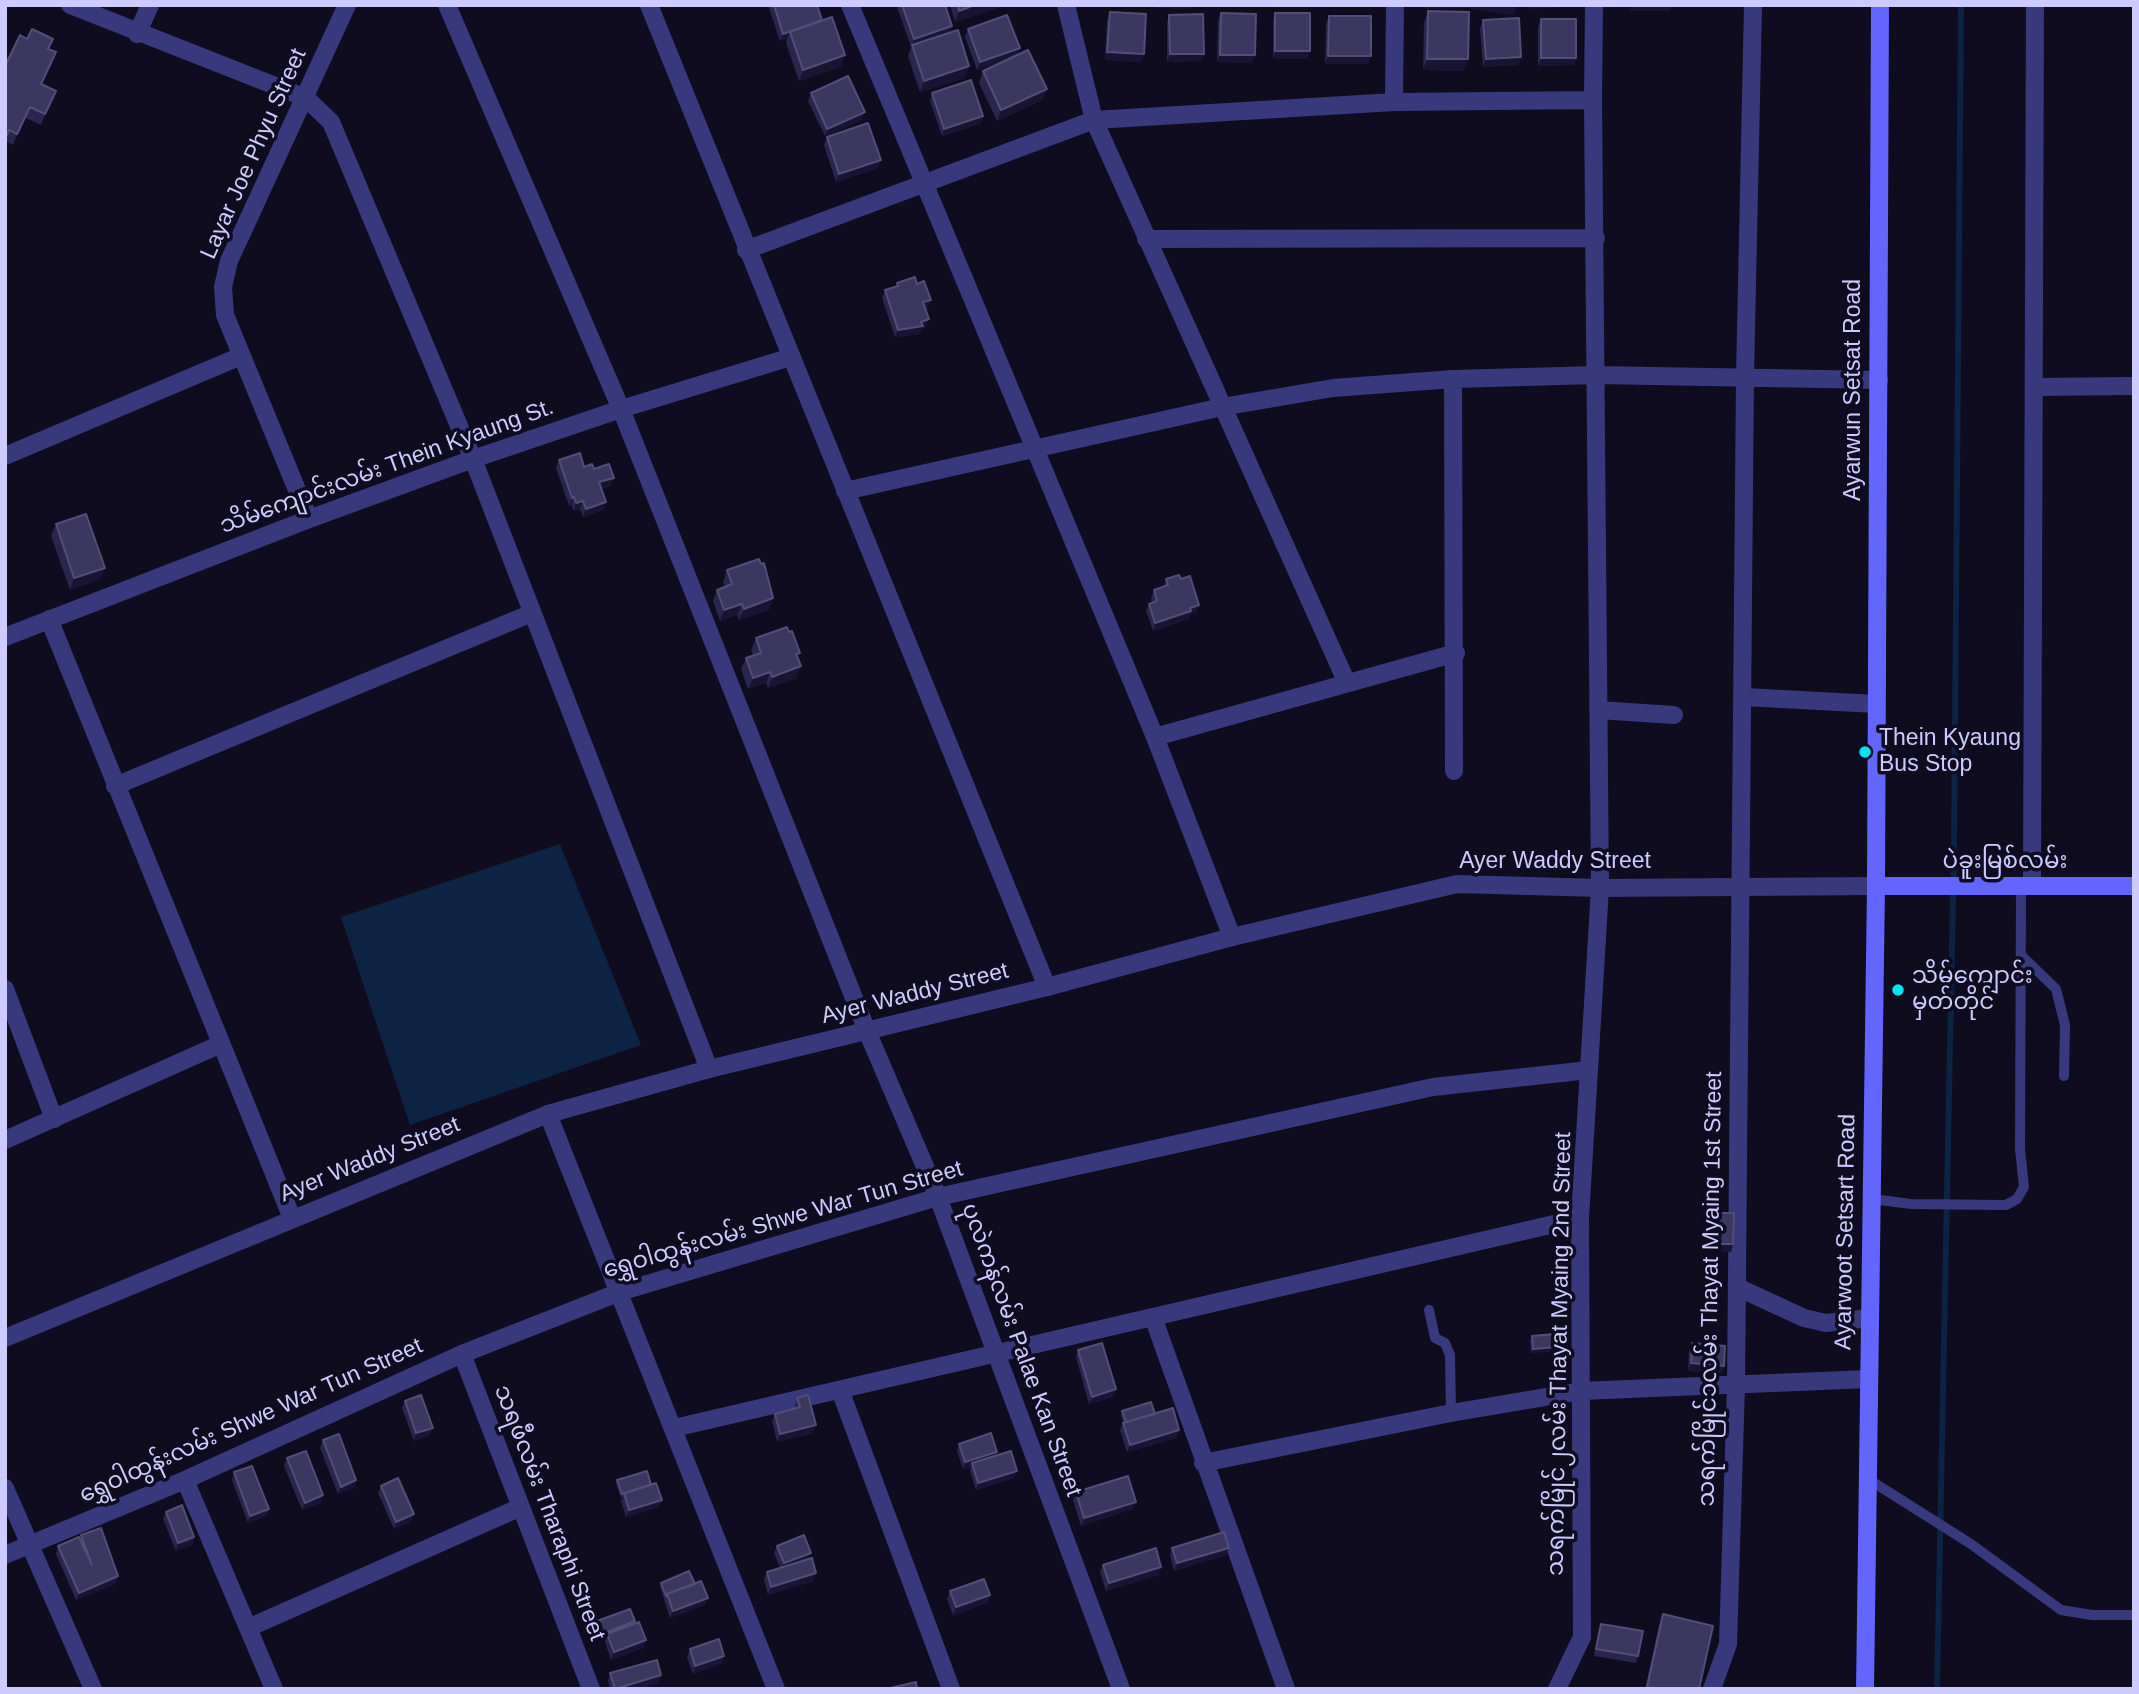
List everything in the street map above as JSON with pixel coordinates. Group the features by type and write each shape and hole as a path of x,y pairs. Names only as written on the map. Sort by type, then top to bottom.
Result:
{"main road":[{"name":"Ayarwun Setsat Road","path":"1876,776 1880,5"},
{"name":"Ayarwoot Setsart Road","path":"1865,1689 1876,776"},
{"name":"ပဲခူးမြစ်လမ်း","path":"1876,886 2134,886"}],"street":[{"path":"70,5 137,34 306,98 331,122 473,459 709,1069"},
{"path":"137,34 150,5"},
{"name":"Layar Joe Phyu Street","path":"309,519 225,314 223,287 229,261 306,98 346,5"},
{"name":"ပုလဲကန်လမ်း Palae Kan Street","path":"447,5 621,409 867,1031 938,1197 1121,1689"},
{"path":"649,5 746,250 1047,986"},
{"path":"850,5 1155,737 1232,937"},
{"path":"1066,5 1094,120 1347,683"},
{"path":"1394,102 1395,5"},
{"name":"သရက်မြိုင်၂လမ်း Thayat Myaing 2nd Street","path":"1557,1689 1582,1637 1580,1218 1600,888 1594,5"},
{"name":"သရက်မြိုင်၁လမ်း Thayat Myaing 1st Street","path":"1712,1689 1728,1644 1735,1386 1744,697 1745,376 1753,5"},
{"path":"2027,886 2034,387 2035,5"},
{"path":"746,250 1094,120 1394,102 1593,100"},
{"path":"1146,239 1596,238"},
{"path":"5,456 241,356"},
{"name":"သိမ်ကျောင်းလမ်း Thein Kyaung St.","path":"5,637 309,519 473,459 621,409 791,357"},
{"path":"845,491 1222,407 1333,388 1453,379 1596,375 1878,380"},
{"path":"1453,379 1456,653 1454,771"},
{"path":"2034,387 2134,386"},
{"path":"115,786 532,614"},
{"path":"49,619 292,1218"},
{"path":"1155,737 1456,653"},
{"path":"1744,697 1877,704"},
{"path":"1598,710 1674,715"},
{"name":"Ayer Waddy Street","path":"5,1338 548,1114 709,1069 1047,986 1232,937 1457,884 1600,888 1876,886"},
{"path":"5,989 54,1119"},
{"path":"5,1140 221,1044"},
{"name":"ရွှေဝါထွန်းလမ်း Shwe War Tun Street","path":"5,1555 185,1480 462,1354 620,1292 938,1197 1433,1087 1589,1070"},
{"path":"548,1114 776,1689"},
{"path":"674,1428 1580,1218"},
{"path":"1737,1287 1815,1321 1826,1323 1870,1318"},
{"path":"1153,1317 1286,1689"},
{"name":"သရဖီလမ်း Tharaphi Street","path":"462,1354 591,1689"},
{"path":"1203,1463 1451,1413 1581,1391 1869,1379"},
{"path":"840,1390 951,1689"},
{"path":"185,1480 274,1689"},
{"path":"5,1488 93,1689"},
{"path":"248,1628 521,1507"}],"lane":[{"path":"1871,1199 1911,1204 2006,1205 2017,1199 2024,1187 2020,1149 2021,955 2027,886"},
{"path":"2021,955 2056,989 2066,1025 2064,1076"},
{"path":"1429,1310 1435,1338 1445,1343 1450,1355 1451,1413"},
{"path":"1868,1479 1951,1531 2061,1609 2092,1615 2133,1615"},
{"path":"2134,1609 2134,1629"}],"water":[{"path":"560,844 641,1045 410,1125 341,917"}],"building":[{"path":"774,5 817,5 822,20 783,34"},
{"path":"902,5 945,5 952,26 914,39"},
{"path":"958,5 975,5 959,11"},
{"path":"1428,11 1469,12 1468,59 1427,59"},
{"path":"1110,12 1146,14 1144,54 1107,52"},
{"path":"1221,13 1256,14 1255,55 1220,55"},
{"path":"1275,13 1310,13 1310,51 1275,51"},
{"path":"1203,14 1204,54 1170,54 1169,15"},
{"path":"1007,15 1020,48 980,62 968,29"},
{"path":"1329,16 1371,16 1371,56 1328,56"},
{"path":"832,17 845,55 803,70 790,32"},
{"path":"1519,18 1521,57 1486,59 1483,20"},
{"path":"1541,19 1576,19 1576,58 1541,58"},
{"path":"32,29 53,39 48,49 56,52 41,84 56,91 45,114 30,107 17,134 9,130 7,135 5,66 20,35 27,39"},
{"path":"958,30 969,66 924,81 912,45"},
{"path":"1028,50 1047,89 1001,110 983,71"},
{"path":"848,76 865,112 827,129 811,93"},
{"path":"971,80 983,116 944,129 932,93"},
{"path":"868,123 881,160 839,174 827,137"},
{"path":"915,277 917,284 924,281 931,300 923,302 929,319 921,322 923,326 898,330 885,290"},
{"path":"580,453 584,467 592,464 594,469 609,464 614,478 599,482 606,502 586,509 583,501 576,503 574,497 572,498 559,460"},
{"path":"86,514 105,568 74,578 56,524"},
{"path":"759,559 761,564 764,563 773,598 744,609 742,604 724,610 717,590 732,584 727,570"},
{"path":"1179,575 1181,579 1190,576 1199,605 1190,608 1191,611 1155,623 1149,604 1157,601 1154,590 1168,585 1166,579"},
{"path":"787,627 789,632 792,631 800,653 796,654 801,666 772,677 770,672 753,678 746,658 761,653 756,638"},
{"path":"1712,1213 1734,1213 1733,1244 1711,1244"},
{"path":"1566,1333 1567,1346 1533,1349 1532,1336"},
{"path":"1102,1343 1116,1389 1092,1397 1078,1350"},
{"path":"1692,1343 1725,1346 1724,1366 1691,1363"},
{"path":"421,1395 433,1428 416,1433 405,1401"},
{"path":"808,1395 816,1425 780,1434 775,1414 800,1407 797,1398"},
{"path":"1151,1402 1155,1414 1126,1422 1122,1411"},
{"path":"1173,1408 1179,1430 1130,1445 1123,1423"},
{"path":"991,1433 997,1452 965,1462 959,1444"},
{"path":"339,1434 356,1480 341,1487 323,1440"},
{"path":"306,1451 323,1495 305,1503 287,1458"},
{"path":"1011,1451 1017,1471 978,1483 972,1463"},
{"path":"252,1466 269,1509 250,1516 234,1472"},
{"path":"647,1471 651,1485 622,1494 617,1480"},
{"path":"1128,1476 1136,1502 1084,1518 1076,1492"},
{"path":"398,1478 414,1514 396,1522 381,1486"},
{"path":"656,1483 662,1500 629,1510 624,1493"},
{"path":"182,1505 194,1537 178,1543 166,1512"},
{"path":"101,1528 118,1576 79,1593 58,1546 79,1537 92,1565 81,1535"},
{"path":"1224,1532 1229,1548 1177,1563 1172,1548"},
{"path":"804,1535 811,1553 784,1563 777,1546"},
{"path":"1156,1548 1161,1567 1109,1583 1103,1565"},
{"path":"812,1558 816,1573 771,1587 767,1572"},
{"path":"689,1571 695,1584 666,1596 661,1583"},
{"path":"984,1579 990,1595 956,1607 950,1591"},
{"path":"701,1581 708,1598 673,1611 667,1594"},
{"path":"630,1609 635,1621 602,1634 597,1621"},
{"path":"1663,1614 1713,1626 1699,1689 1647,1687"},
{"path":"639,1622 646,1640 614,1652 607,1634"},
{"path":"1601,1624 1643,1631 1638,1656 1596,1649"},
{"path":"719,1639 724,1656 695,1666 690,1649"},
{"path":"657,1660 661,1675 615,1689 610,1673"},
{"path":"916,1682 917,1689 886,1689"}],"waterway":[{"path":"1937,1689 1954,845 1961,5"}],"place":[{"name":"Thein Kyaung Bus Stop","path":"1865,752"},
{"name":"သိမ်ကျောင်း မှတ်တိုင်","path":"1898,990"}]}
